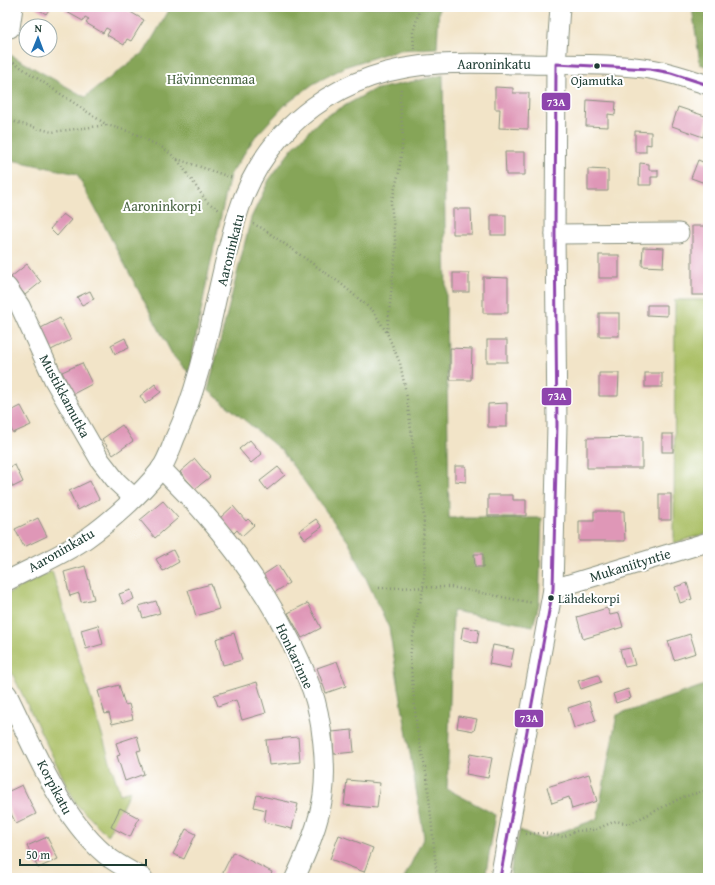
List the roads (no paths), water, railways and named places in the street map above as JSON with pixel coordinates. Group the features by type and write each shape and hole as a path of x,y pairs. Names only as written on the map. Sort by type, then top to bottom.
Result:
{"street":[{"path":"10,28 13,7"},
{"path":"500,878 553,589 557,425 555,234 556,64 560,7"},
{"name":"Aaroninkatu","path":"7,581 86,539 134,498 161,468 186,416 214,312 237,216 247,188 261,162 275,142 291,125 316,104 339,90 366,78 402,69 439,64 556,64"},
{"path":"556,64 650,69 671,73 708,85"},
{"path":"555,234 679,233"},
{"name":"Mustikkamutka","path":"7,287 20,306 54,380 100,460 117,482 134,498"},
{"name":"Honkarinne","path":"161,468 203,512 244,563 286,631 312,691 323,743 323,795 309,850 295,878"},
{"name":"Mukaniityntie","path":"553,589 708,542"},
{"name":"Korpikatu","path":"7,694 66,811 84,834 111,859 142,878"}],"place":[{"name":"Ojamutka","path":"597,66"},
{"name":"Lähdekorpi","path":"551,598"}],"park label":[{"name":"Hävinneenmaa","path":"211,79"},
{"name":"Aaroninkorpi","path":"162,206"}]}
